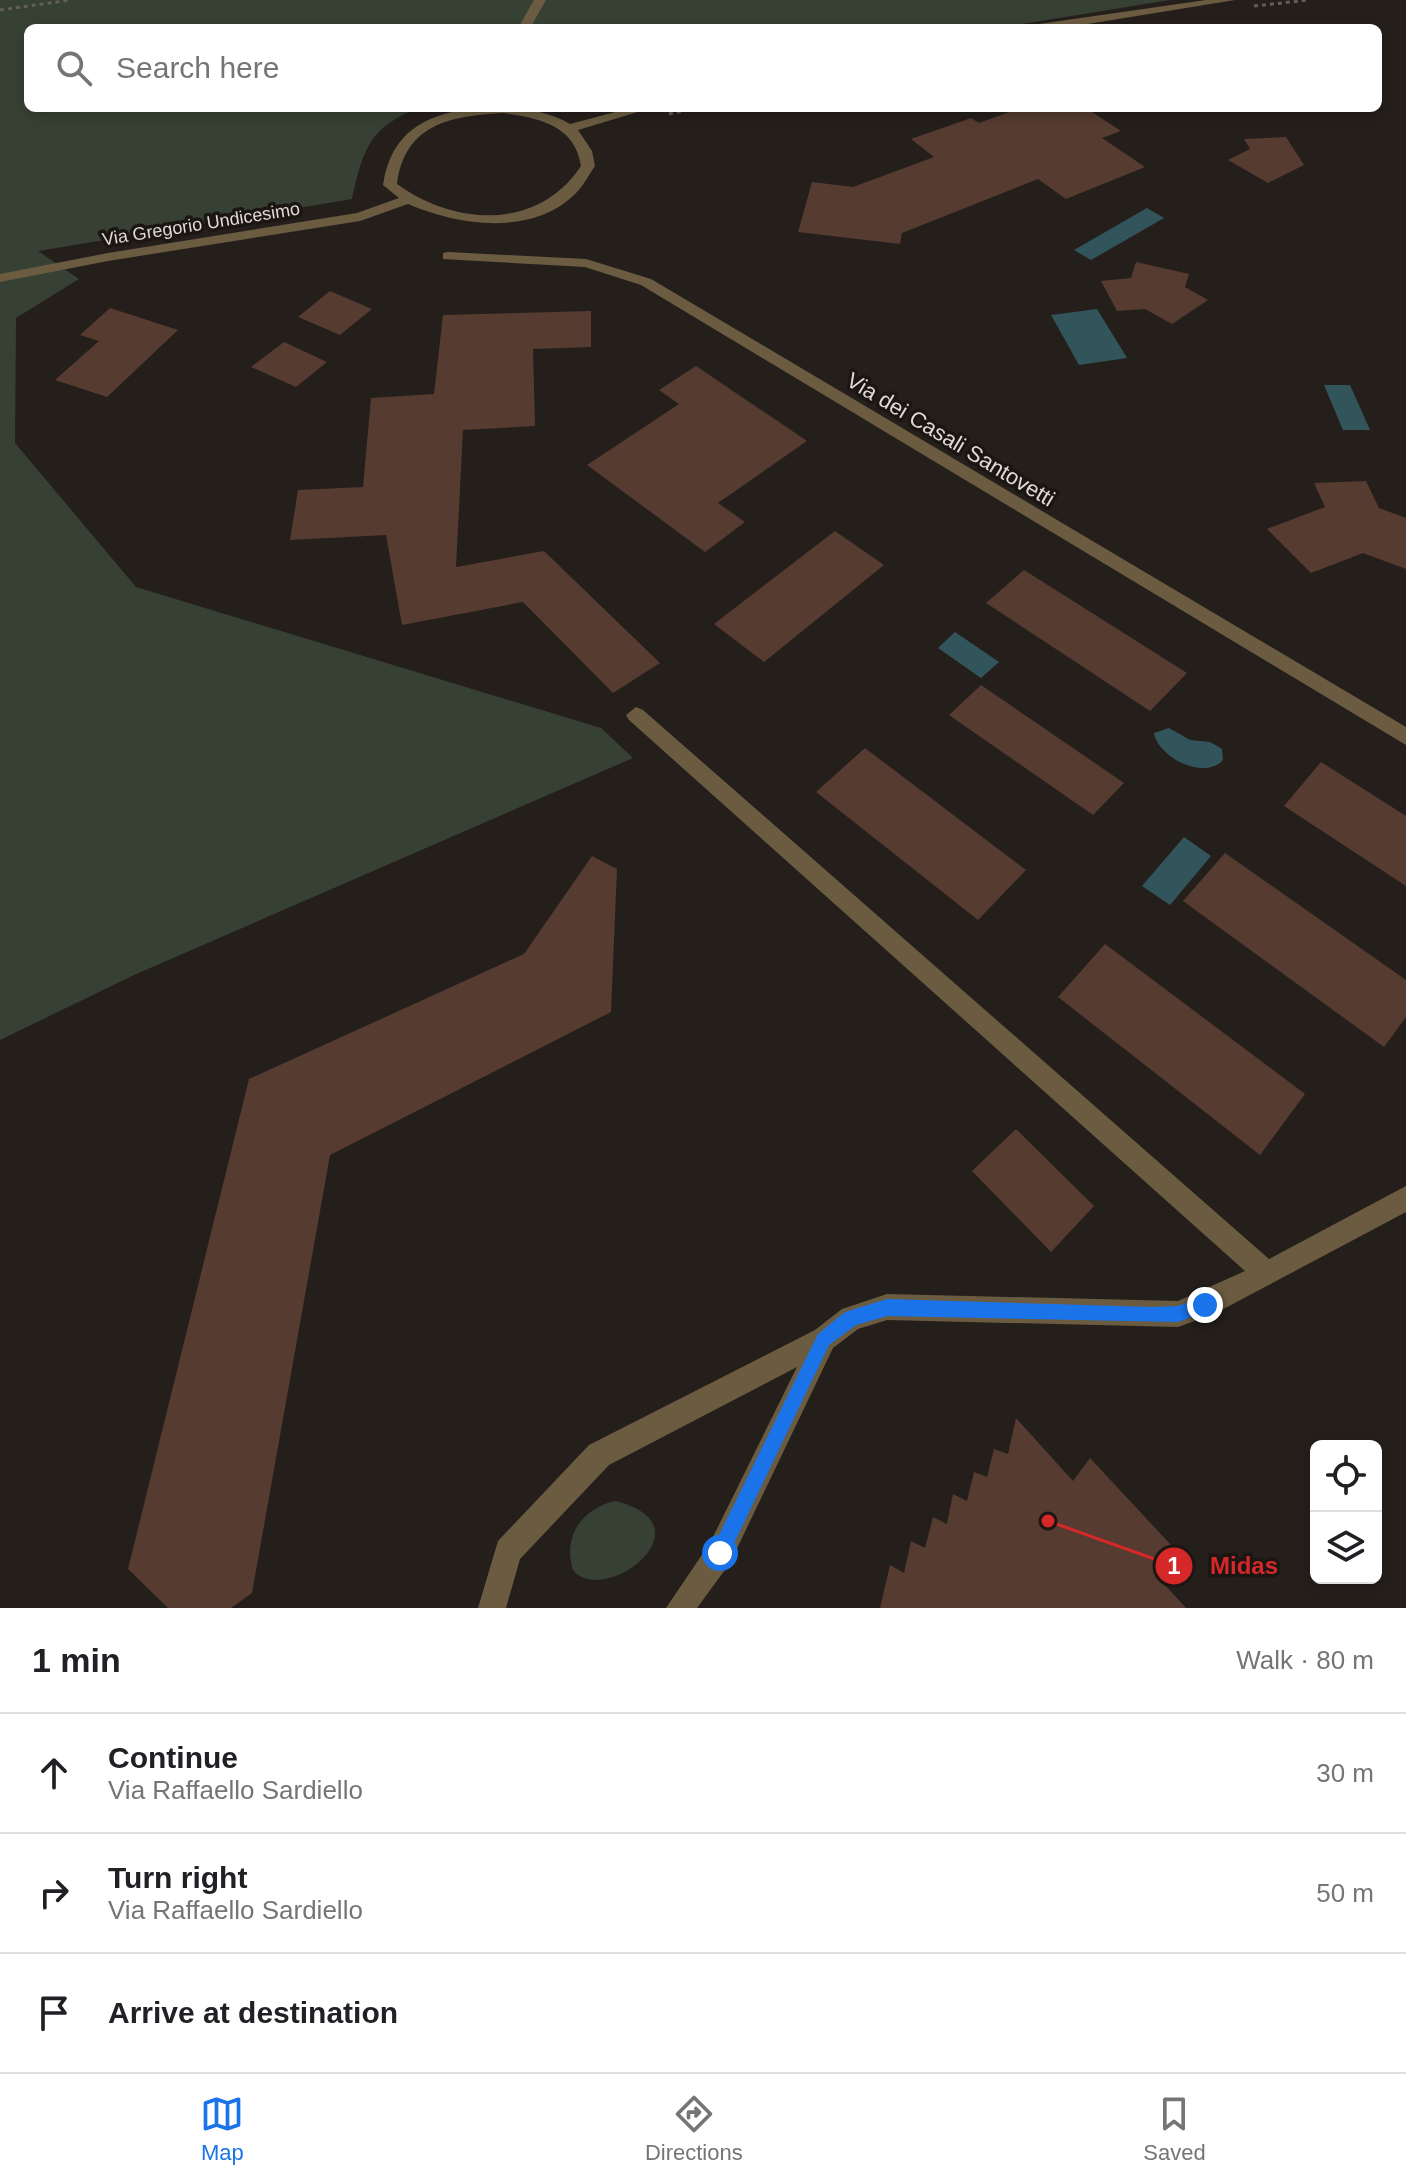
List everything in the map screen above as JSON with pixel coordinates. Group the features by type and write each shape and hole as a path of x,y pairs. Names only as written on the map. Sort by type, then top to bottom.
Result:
{"street":[{"path":"526,24 540,0"},
{"path":"1066,24 1229,0"},
{"path":"472,112 431,123 397,149 391,165 390,185 406,200 427,211 470,219 505,217 539,209 572,190 588,166 583,141 570,128 527,112"},
{"path":"570,128 630,112"},
{"name":"Via Gregorio Undicesimo","path":"0,278 108,257 360,217 406,200"},
{"name":"Via dei Casali Santovetti","path":"448,256 586,263 646,282 1406,737"},
{"path":"636,715 1266,1273"},
{"path":"492,1608 508,1551 599,1455 824,1339 851,1318 887,1307 1178,1314 1266,1273 1406,1198"},
{"path":"680,1608 720,1553 824,1339"}],"path":[{"path":"0,10 71,0"}],"green space":[{"path":"0,0 1170,0 1023,24 24,24 24,112 410,112 388,124 370,143 352,199 38,251 79,279 16,318 15,443 136,587 601,728 633,758 134,975 0,1040"},
{"path":"615,1501 643,1512 654,1527 653,1543 642,1559 626,1571 606,1579 588,1579 573,1570 570,1546 573,1535 593,1510"}],"water":[{"path":"1147,208 1164,218 1091,260 1074,250"},
{"path":"1097,309 1127,358 1079,365 1051,315"},
{"path":"1324,385 1350,385 1370,430 1343,430"},
{"path":"955,632 999,662 981,678 938,648"},
{"path":"1169,728 1190,740 1210,742 1222,749 1223,760 1205,768 1173,758 1157,742 1154,733"},
{"path":"1184,837 1211,856 1170,905 1142,886"}],"building":[{"path":"1009,112 1092,112 1121,131 1102,138 1145,167 1066,199 1038,179 902,233 900,244 798,232 812,182 853,187 934,157 911,139 971,118 979,123"},
{"path":"1286,137 1304,165 1268,183 1228,160 1250,149 1244,139"},
{"path":"1136,262 1189,274 1185,287 1208,300 1172,324 1145,309 1117,311 1101,281 1131,278"},
{"path":"330,291 372,309 340,335 298,317"},
{"path":"110,308 178,330 107,397 55,380 99,341 80,335"},
{"path":"591,311 591,347 533,349 535,426 463,430 456,567 544,551 660,663 613,693 523,602 402,625 386,535 290,540 298,490 363,487 371,398 434,394 443,315"},
{"path":"284,342 327,362 296,387 251,367"},
{"path":"696,366 807,441 718,503 745,522 705,552 587,465 679,404 659,390"},
{"path":"1366,481 1379,508 1406,518 1406,569 1363,553 1311,573 1267,529 1325,507 1314,483"},
{"path":"835,531 884,565 764,662 714,624"},
{"path":"1024,570 1187,673 1150,711 986,603"},
{"path":"981,685 1124,783 1093,815 949,715"},
{"path":"865,748 1026,870 978,920 816,792"},
{"path":"1321,762 1406,816 1406,886 1284,806"},
{"path":"1225,853 1406,980 1406,1017 1384,1047 1183,901"},
{"path":"592,856 617,869 611,1012 330,1155 252,1593 231,1608 168,1608 128,1569 249,1079 524,954"},
{"path":"1105,944 1305,1094 1260,1155 1058,997"},
{"path":"1016,1129 1094,1206 1051,1252 972,1171"},
{"path":"1016,1418 1073,1481 1090,1458 1171,1545 1164,1584 1186,1608 880,1608 890,1565 904,1573 911,1541 925,1548 933,1517 947,1524 953,1494 967,1501 974,1472 987,1477 994,1449 1008,1454"}],"place":[{"name":"Midas","path":"1048,1521"}],"route":[{"path":"720,1553 824,1339 851,1318 887,1307 1152,1315 1178,1314 1205,1305"}]}
